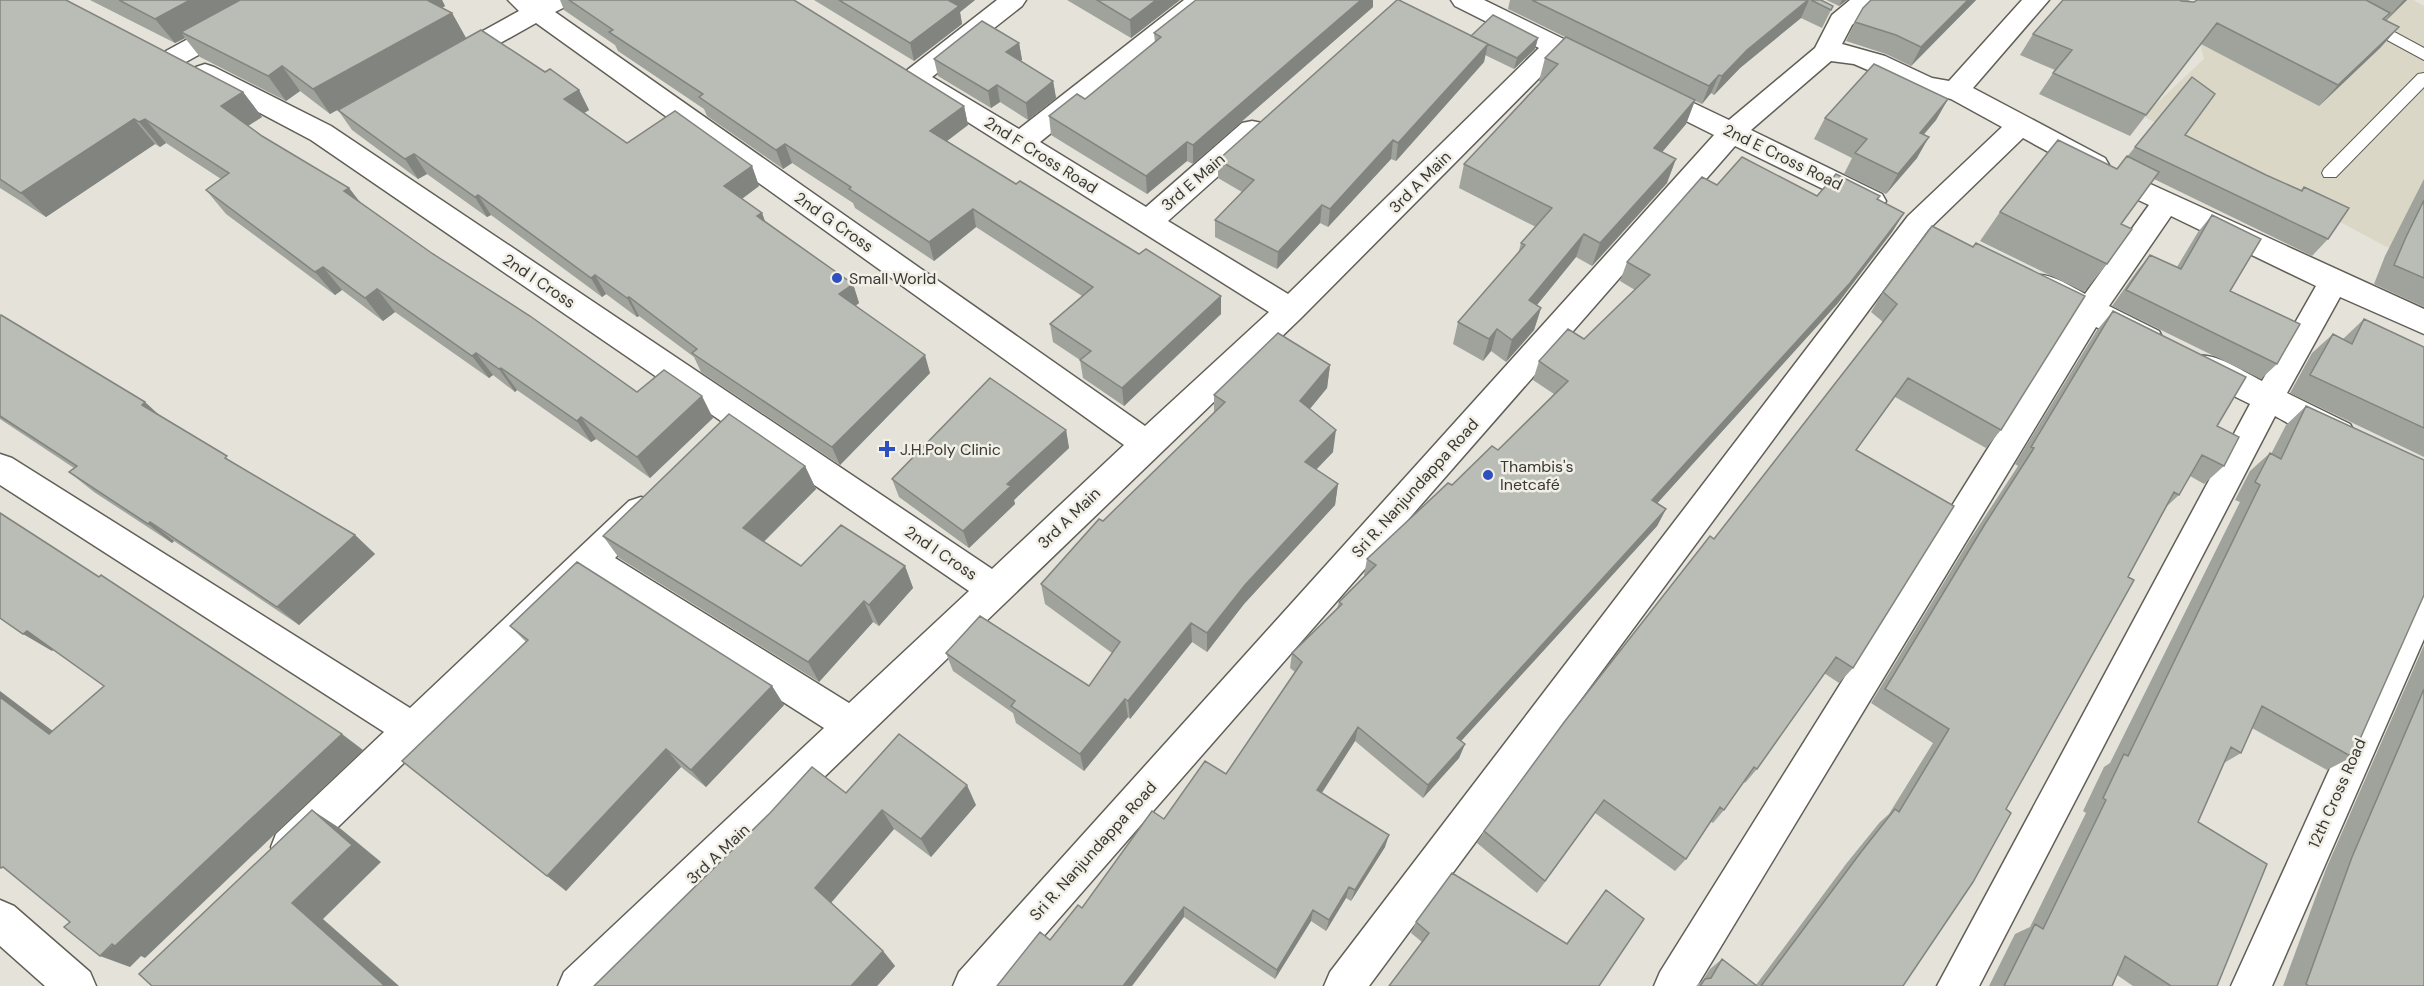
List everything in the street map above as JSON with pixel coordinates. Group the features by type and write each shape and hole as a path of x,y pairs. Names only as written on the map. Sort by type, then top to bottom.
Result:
{"street":[{"name":"2nd I Cross","path":"278,0 165,52 331,128 727,429 995,590"},
{"name":"2nd F Cross Road","path":"1013,0 905,71 1290,310"},
{"path":"1020,143 1200,0"},
{"name":"Sri R. Nanjundappa Road","path":"973,986 1732,132 1825,53 1832,16 1865,0"},
{"path":"1956,90 2036,0"},
{"path":"1479,3 1556,46 1598,66"},
{"path":"434,69 539,4"},
{"name":"2nd G Cross","path":"539,4 1147,444"},
{"name":"3rd A Main","path":"578,986 1290,310 1556,46"},
{"path":"1825,53 1858,56 1934,88 1956,90 2019,126 2166,202 2424,322"},
{"name":"2nd E Cross Road","path":"1629,81 1928,229"},
{"name":"3rd E Main","path":"1148,222 1274,111"},
{"path":"1344,986 1928,229 2019,126"},
{"path":"1674,986 2090,311 2166,202"},
{"path":"2019,275 2361,444"},
{"path":"1957,986 2268,399 2334,282"},
{"path":"0,468 412,729"},
{"path":"266,870 664,488"},
{"path":"590,560 853,726"},
{"name":"12th Cross Road","path":"2251,986 2424,600"},
{"path":"0,920 76,986"}],"lane":[{"path":"2324,0 2424,55"},
{"path":"2330,172 2424,78"}],"shaded area":[{"path":"2240,0 2413,0 2424,6 2424,263 2383,245 2143,116 2204,59 2198,36"}],"building":[{"path":"0,0 66,0 243,92 221,106 262,136 349,188 344,191 433,254 530,316 637,392 664,370 702,396 637,457 581,417 577,421 501,368 499,369 476,353 472,356 377,289 365,298 323,267 315,272 206,190 229,173 145,119 139,122 134,119 21,193 0,179"},
{"path":"119,0 190,0 155,19"},
{"path":"240,0 427,0 452,13 313,89 282,66 268,76 181,32"},
{"path":"569,0 794,0 964,106 930,131 1016,184 1020,181 1139,254 1146,249 1221,296 1122,388 1080,360 1091,351 1050,324 1093,287 973,209 929,242 785,144 776,150 699,97 703,94 609,32 613,30"},
{"path":"839,0 948,0 959,6 910,43"},
{"path":"1097,0 1156,0 1130,20"},
{"path":"1196,0 1361,0 1193,145 1187,142 1146,176 1049,116 1077,94 1085,99 1161,37 1154,33"},
{"path":"1397,0 1488,44 1398,143 1393,140 1330,209 1322,205 1278,252 1215,220 1254,180 1218,160"},
{"path":"1532,0 1808,0 1747,50 1709,86"},
{"path":"1811,0 1821,0 1833,6 1831,10"},
{"path":"1871,0 1968,0 1921,47 1896,35 1855,22"},
{"path":"2063,0 2194,2 2197,0 2366,0 2390,13 2383,19 2399,27 2338,85 2217,23 2146,115 2053,73 2072,50 2033,34"},
{"path":"1493,15 1538,38 1517,58 1471,36"},
{"path":"982,21 1019,43 1006,52 1053,81 1026,103 997,85 988,91 934,59"},
{"path":"481,30 545,72 550,69 579,90 564,99 627,143 675,111 752,166 724,186 762,213 757,216 853,284 839,294 925,355 832,447 692,353 697,349 629,297 627,298 595,275 591,278 478,195 475,197 414,154 405,159 338,110"},
{"path":"1566,37 1695,100 1654,148 1676,159 1600,243 1584,234 1529,300 1541,308 1512,340 1497,329 1489,339 1458,322 1525,245 1521,243 1552,208 1464,164 1558,64 1545,58"},
{"path":"1874,64 1948,99 1920,133 1929,137 1898,174 1855,153 1867,139 1825,118"},
{"path":"2192,77 2215,94 2185,135 2266,175 2302,191 2304,187 2349,208 2328,239 2135,147"},
{"path":"2058,140 2117,169 2127,156 2159,172 2121,224 2132,229 2107,264 2000,212"},
{"path":"1742,157 1817,196 1836,174 1880,196 1877,199 1904,213 1850,283 1652,500 1666,509 1457,738 1465,744 1428,785 1358,727 1317,790 1389,835 1355,890 1349,887 1329,920 1313,910 1277,970 1184,907 1123,986 997,986 1040,932 1050,940 1078,905 1082,908 1152,811 1164,819 1205,761 1226,774 1302,662 1292,653 1342,604 1339,602 1376,565 1367,559 1448,483 1452,485 1492,446 1498,450 1568,381 1539,361 1568,329 1584,339 1650,275 1627,262 1702,177 1717,185"},
{"path":"2424,200 2424,278 2394,265"},
{"path":"2212,215 2261,239 2230,291 2300,324 2277,364 2126,290 2150,255 2181,269"},
{"path":"1932,226 1973,247 1976,243 2085,296 2001,430 1908,378 1856,450 1954,506 1853,668 1836,657 1757,769 1754,767 1724,810 1720,807 1686,859 1604,800 1545,881 1484,831 1565,721 1710,536 1714,539 1897,304 1883,292"},
{"path":"2113,311 2246,377 2217,426 2239,437 2224,466 2202,455 2179,495 2174,492 2128,577 2134,580 2006,809 2011,813 1973,882 1903,986 1761,986 1895,809 1899,812 1949,729 1885,689 2034,448 2031,447"},
{"path":"1,315 145,402 142,405 227,456 225,458 355,535 277,607 150,522 148,524 69,472 77,466 0,416"},
{"path":"2364,319 2424,347 2424,428 2310,375 2333,334 2352,344"},
{"path":"1278,333 1330,365 1300,401 1336,430 1305,462 1338,484 1245,585 1207,633 1191,623 1128,701 1125,699 1080,754 1011,706 1015,701 946,653 980,616 1089,686 1120,642 1041,584 1099,519 1103,521 1225,402 1214,395"},
{"path":"990,378 1066,430 1007,484 1011,486 963,531 892,479"},
{"path":"2306,406 2424,460 2424,595 2352,757 2262,706 2241,753 2231,747 2198,822 2267,864 2217,986 2171,986 2125,956 2112,986 2004,986 2035,924 2043,929 2106,800 2103,798 2124,754 2128,756 2260,485 2255,482 2270,453 2281,459"},
{"path":"729,414 805,466 743,528 801,566 841,525 905,566 869,605 864,601 808,662 603,536"},
{"path":"0,513 99,577 101,575 342,734 115,946 112,944 100,956 64,927 70,922 3,867 0,867 0,697 49,734 104,686 27,631 23,634 0,618"},
{"path":"577,562 772,686 691,770 666,749 547,876 402,761 528,640 510,626"},
{"path":"2424,689 2424,986 2309,986 2306,984 2352,857"},
{"path":"899,734 967,785 921,839 882,810 815,888 883,951 851,986 594,986 770,813 812,767 846,793"},
{"path":"312,810 352,845 292,903 385,986 152,986 139,974"},
{"path":"1452,873 1567,944 1606,890 1644,919 1599,986 1389,986 1429,933 1416,922"},
{"path":"1722,959 1757,986 1700,986 1705,979 1711,978"}],"place":[{"name":"Small World","path":"837,278"},
{"name":"J.H.Poly Clinic","path":"887,449"},
{"name":"Thambis's Inetcafé","path":"1488,475"}]}
